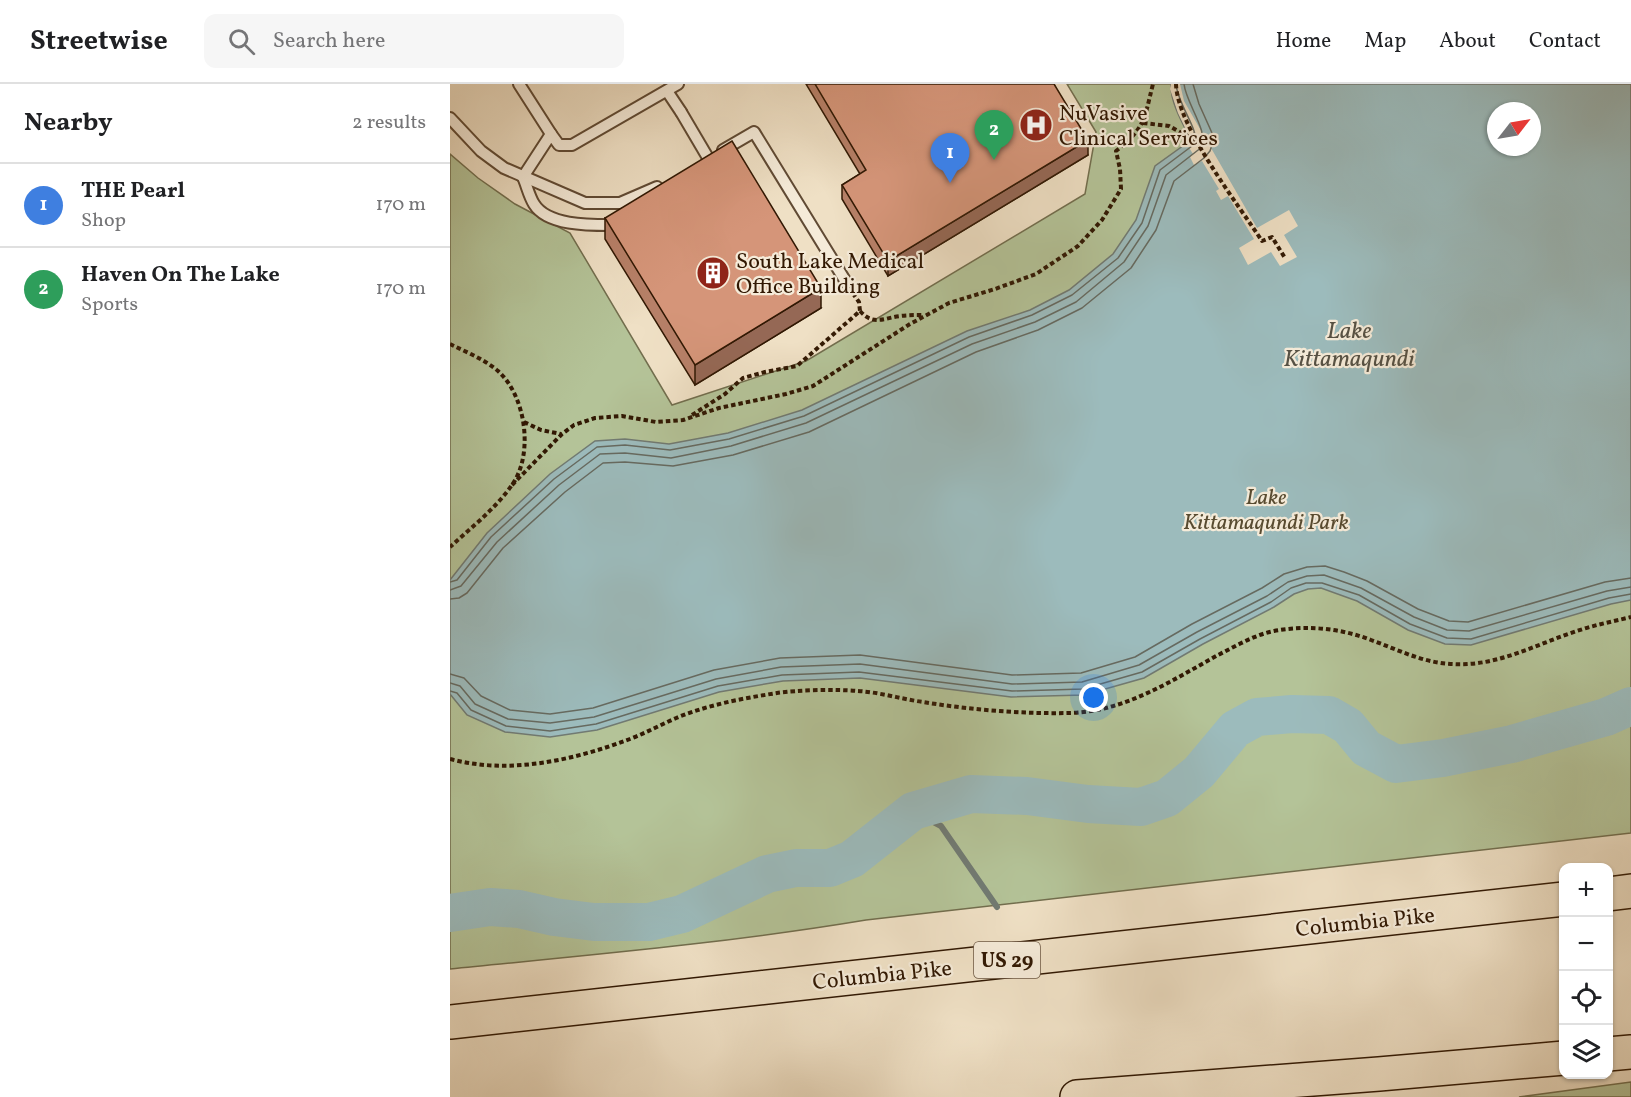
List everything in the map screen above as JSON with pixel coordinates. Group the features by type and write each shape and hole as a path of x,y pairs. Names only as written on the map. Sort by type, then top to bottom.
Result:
{"highway":[{"path":"1613,893 1631,891"},
{"name":"Columbia Pike","path":"450,1022 1559,899"},
{"path":"1613,1054 1631,1052"},
{"path":"1077,1097 1559,1058"}],"lane":[{"path":"519,84 559,145 572,145 678,84"},
{"path":"667,90 716,171"},
{"path":"450,118 481,151 504,168 585,202 620,203 671,181"},
{"path":"699,164 754,132 846,282"},
{"path":"523,177 551,134"},
{"path":"523,177 534,204 545,216 582,224 628,225"}],"path":[{"path":"450,547 479,521 562,434 574,425 595,418 622,416 656,423 683,420 719,408 813,386 949,303 1036,274 1078,246 1102,220 1120,189 1120,169 1116,151 1132,138 1143,123 1153,84"},
{"path":"1176,84 1182,110 1197,142 1262,241 1272,237 1285,258"},
{"path":"1143,123 1169,126 1197,142"},
{"path":"846,282 859,302 860,311 864,316 877,321 898,316 927,315"},
{"path":"683,420 725,394 743,378 797,366 860,311"},
{"path":"450,344 499,372 516,396 524,422 523,450 519,470 512,485"},
{"path":"524,422 541,430 562,434"},
{"path":"450,759 467,764 499,767 541,764 629,739 682,716 716,705 780,692 857,691 927,703 1019,712 1096,711 1126,703 1155,690 1249,639 1290,628 1322,628 1346,632 1416,658 1457,665 1479,663 1512,655 1582,629 1631,617"}],"green space":[{"name":"Lake Kittamaqundi Park","path":"1067,84 1631,84 1631,833 866,920 710,942 450,969 450,154 478,178 515,204 570,233 672,405 806,361 1085,194 1096,132"},
{"path":"1631,1082 1631,1097 1519,1097"}],"water":[{"name":"Lake Kittamaqundi","path":"1171,84 1631,84 1631,600 1471,645 1445,644 1408,630 1357,601 1321,588 1308,589 1294,594 1144,678 1084,695 1011,697 860,678 783,681 719,692 597,730 550,737 505,732 467,715 450,694 450,580 487,533 550,474 595,441 625,439 669,444 728,433 802,410 967,331 1030,310 1069,290 1113,254 1136,220 1155,166 1191,140 1173,98"}],"pier":[{"path":"1171,84 1180,84 1184,101 1257,228 1289,210 1298,226 1284,235 1297,257 1280,266 1271,252 1248,265 1239,248 1254,239 1228,196 1221,200 1216,191 1219,189 1202,161 1194,165 1190,157 1193,154 1186,143 1191,140 1178,113 1170,89"}],"building":[{"path":"815,84 1054,84 1088,140 888,261 842,185 866,170"},
{"name":"South Lake Medical Office Building","path":"732,141 821,288 695,365 605,218"}],"waterway":[{"path":"450,913 490,907 519,909 554,917 594,922 649,922 682,914 767,874 796,868 830,868 852,859 913,811 971,794 1027,796 1088,804 1141,807 1167,798 1199,772 1235,729 1257,717 1292,714 1329,715 1348,726 1366,748 1396,764 1443,758 1512,744 1606,717 1631,706"},
{"path":"913,811 941,826 997,907"}],"place":[{"name":"NuVasive Clinical Services","path":"1036,125"},
{"name":"Haven On The Lake","path":"994,160"},
{"name":"THE Pearl","path":"950,183"},
{"name":"South Lake Medical Office Building","path":"713,273"}]}
